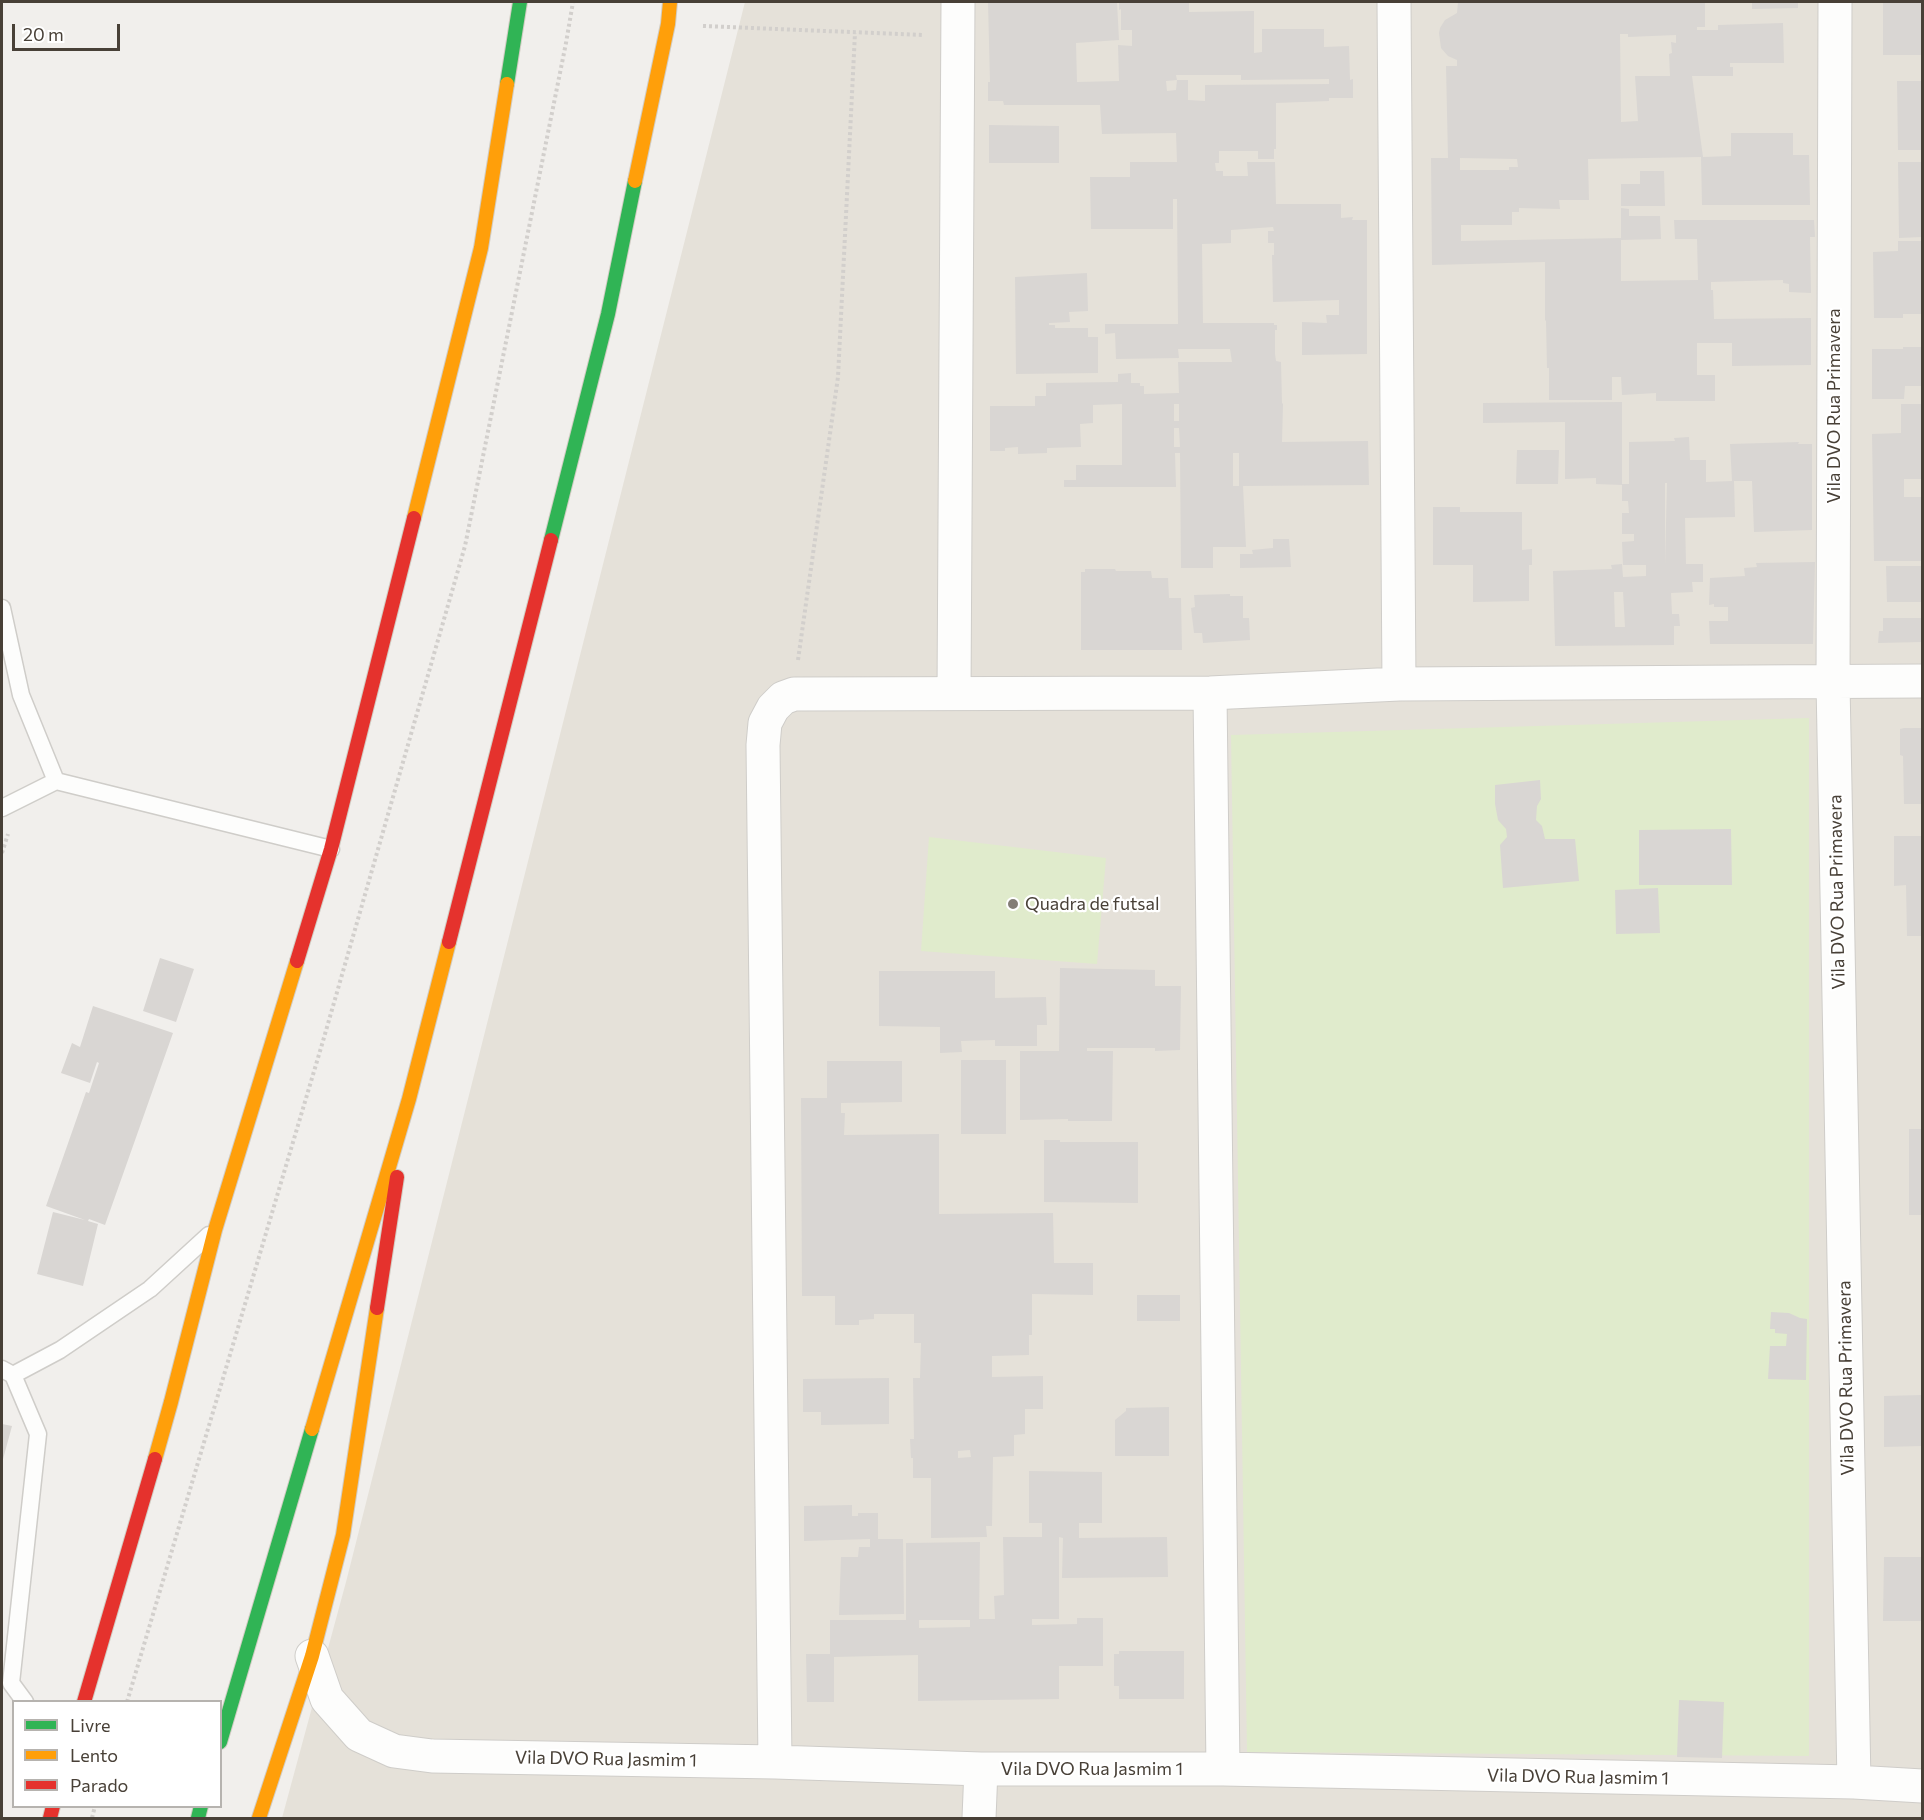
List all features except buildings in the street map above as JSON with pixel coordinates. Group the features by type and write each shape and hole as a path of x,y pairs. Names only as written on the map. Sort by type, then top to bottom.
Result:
{"main road":[{"path":"84,1700 171,1402 215,1230 331,849 482,248 520,2"},
{"path":"222,1735 409,1099 608,314 668,24 670,2"},
{"path":"259,1818 312,1656 343,1535 409,1099"}],"street":[{"path":"954,693 958,2"},
{"path":"1394,2 1399,684"},
{"name":"Vila DVO Rua Primavera","path":"1835,2 1833,682 1854,1782"},
{"path":"775,1762 763,745 765,723 773,708 783,698 794,694 1210,693 1399,684 1923,681"},
{"path":"1210,693 1222,1769"},
{"name":"Vila DVO Rua Jasmim 1","path":"312,1656 327,1699 359,1735 394,1751 432,1756 775,1762 981,1769 1222,1769 1854,1782 1923,1786"},
{"path":"979,1818 981,1769"}],"lane":[{"path":"2,608 21,695 56,780"},
{"path":"2,808 56,780 331,849"},
{"path":"25,1700 11,1683 38,1434 7,1372 60,1350 150,1289 215,1230"}],"path":[{"path":"668,24 957,37"},
{"path":"794,694 838,377 855,33"}],"shaded area":[{"path":"745,2 1922,2 1922,1818 282,1818 346,1582"}],"green space":[{"path":"1809,718 1809,1756 1247,1752 1231,735"},
{"name":"Quadra de futsal","path":"929,837 1106,858 1097,964 921,951"}],"traffic: fast":[{"path":"507,84 520,2"},
{"path":"551,540 608,314 635,181"},
{"path":"222,1735 312,1429"},
{"path":"198,1818 200,1808"}],"traffic: slow":[{"path":"635,181 668,24 670,2"},
{"path":"414,518 481,248 507,84"},
{"path":"312,1429 409,1099 449,942"},
{"path":"155,1459 215,1230 297,961"},
{"path":"259,1818 312,1656 343,1535 377,1308"}],"traffic: jam":[{"path":"297,961 331,849 414,518"},
{"path":"449,942 551,540"},
{"path":"377,1308 397,1177"},
{"path":"85,1700 155,1459"},
{"path":"50,1818 52,1808"}],"place":[{"name":"Quadra de futsal","path":"1013,904"}]}
